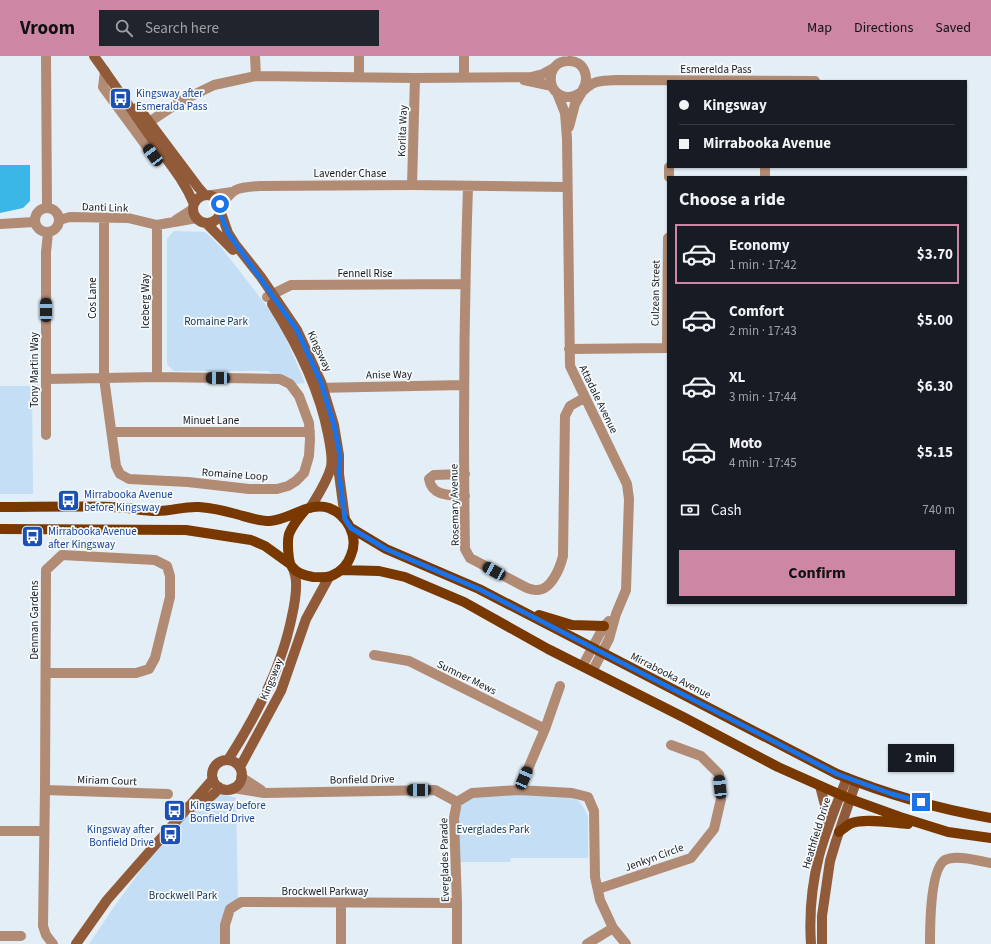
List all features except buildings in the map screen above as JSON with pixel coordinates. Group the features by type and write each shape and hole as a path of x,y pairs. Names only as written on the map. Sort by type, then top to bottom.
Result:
{"main road":[{"name":"Kingsway","path":"94,56 146,124 198,187 208,195 218,200 228,233 270,296 319,388 334,425 340,455 339,474 348,524"},
{"name":"Kingsway","path":"100,56 146,124 164,156 178,173 189,192 197,213 229,245 270,296"},
{"path":"208,195 198,198 197,213 215,220 221,211"},
{"name":"Kingsway","path":"308,509 323,487 330,468 331,458 331,447 319,388"},
{"path":"0,507 111,506 156,511 198,507 233,513 256,520 270,521 278,520 308,509 320,507 329,508 348,524 354,539 353,550 349,561 342,570 330,577 306,576 265,546 251,540 186,530 0,529"},
{"path":"292,566 288,548 289,535 295,521 308,509"},
{"name":"Mirrabooka Avenue","path":"348,524 386,549 479,589 851,780 892,794 991,818"},
{"name":"Kingsway","path":"228,760 240,741 270,684 287,640 295,600 296,581 292,566"},
{"path":"342,570 379,571 405,578 464,602 548,649 593,670 778,768 840,795 948,832 991,838"},
{"name":"Kingsway","path":"240,772 281,691 306,619 330,577"},
{"path":"514,607 572,625 604,626"},
{"path":"76,944 107,900 185,810 217,792 216,783 212,772 215,766 220,761 232,761 240,772 240,782 233,788 225,789 216,783"},
{"name":"Heathfield Drive","path":"811,944 811,924 815,878 819,856 840,795 851,780"},
{"name":"Heathfield Drive","path":"822,944 822,916 830,861 850,799 851,780"},
{"path":"820,786 826,809 828,830"},
{"path":"839,832 852,823 857,822 875,821 924,825"}],"street":[{"path":"46,56 47,207"},
{"path":"255,56 256,76"},
{"path":"359,56 359,77"},
{"path":"464,56 464,78"},
{"path":"554,90 550,76 561,56"},
{"path":"146,124 180,101 214,85 256,76 415,78 464,78 513,77 531,77 543,74 565,61 571,60 580,63 586,72 587,78 583,90 578,95 567,97 554,90 513,77"},
{"name":"Esmerelda Pass","path":"580,63 594,74 616,80"},
{"name":"Kingsway","path":"105,71 103,87 153,155 164,156"},
{"name":"Korlita Way","path":"412,185 415,78"},
{"name":"Esmerelda Pass","path":"583,90 595,82 616,80 667,81"},
{"name":"Attadale Avenue","path":"554,90 565,113 567,139 570,366 584,398 627,484 630,499 627,581 624,598 616,614 610,639 593,670"},
{"name":"Attadale Avenue","path":"567,139 569,122 575,104 583,90"},
{"name":"Lavender Chase","path":"208,195 232,192 243,187 260,186 412,185 468,187 568,187"},
{"name":"Rosemary Avenue","path":"468,187 464,385 465,549 470,558 527,588 537,590 544,588 552,580 563,556 565,416 570,406 584,398"},
{"path":"221,211 227,196 232,192"},
{"path":"47,207 55,211 60,220 57,228 48,233 39,230 34,222 36,214 39,210 47,207"},
{"name":"Danti Link","path":"60,220 70,217 128,218 157,225 173,222 197,213"},
{"name":"Cos Lane","path":"104,217 104,378"},
{"path":"0,224 34,222"},
{"name":"Iceberg Way","path":"157,225 158,377"},
{"name":"Tony Martin Way","path":"46,435 46,252 48,233"},
{"name":"Fennell Rise","path":"270,296 291,285 465,284"},
{"path":"569,349 667,348"},
{"name":"Romaine Loop","path":"47,379 158,377 280,380 290,384 299,396 309,423 309,456 304,473 288,486 278,489 249,489 188,482 129,479 120,474 116,466 104,378"},
{"name":"Anise Way","path":"319,388 464,385"},
{"name":"Minuet Lane","path":"112,432 310,432"},
{"path":"464,496 447,495 436,492 430,485 429,479 434,475 465,474"},
{"name":"Denman Gardens","path":"46,672 136,673 149,669 155,658 170,597 170,576 167,566 155,560 62,555 46,570 43,926 46,935 53,944"},
{"name":"Attadale Avenue","path":"583,665 604,626 616,614"},
{"name":"Sumner Mews","path":"374,655 409,661 545,729"},
{"path":"519,790 545,729 560,686"},
{"name":"Jenkyn Circle","path":"598,889 691,858 714,829 721,799 719,774 701,756 672,745"},
{"path":"240,772 264,793"},
{"name":"Bonfield Drive","path":"233,788 264,793 435,790 457,802"},
{"name":"Miriam Court","path":"45,790 168,794"},
{"path":"457,802 472,793 519,790 572,793 588,797 594,811 595,877 598,889 605,913 613,928 626,944"},
{"name":"Everglades Parade","path":"457,802 454,818 457,944"},
{"path":"0,831 44,831"},
{"path":"930,944 933,888 941,864 945,860 956,858 991,863"},
{"name":"Brockwell Parkway","path":"225,944 225,925 230,910 241,902 457,903"},
{"path":"341,903 341,944"},
{"path":"587,944 613,928"},
{"path":"0,936 21,936"}],"green space":[{"name":"Romaine Park","path":"174,231 205,232 221,247 279,322 305,383 295,384 267,371 174,371 167,364 167,239"},
{"path":"0,386 32,386 33,494 0,494"},
{"name":"Brockwell Park","path":"217,792 236,798 238,904 230,909 227,944 89,944 116,904 185,810"},
{"name":"Everglades Park","path":"519,795 563,796 573,798 578,801 584,808 588,817 588,858 511,858 510,862 460,862 458,820 460,805 474,797"}],"water":[{"path":"0,165 30,165 30,201 23,208 0,213"}],"place":[{"name":"Kingsway after Esmeralda Pass","path":"120,99"},
{"name":"Mirrabooka Avenue before Kingsway","path":"68,500"},
{"name":"Mirrabooka Avenue after Kingsway","path":"33,537"},
{"name":"Kingsway before Bonfield Drive","path":"175,811"},
{"name":"Kingsway after Bonfield Drive","path":"170,835"}],"route":[{"path":"220,204 220,213 228,233 261,277 297,330 304,342 321,382 329,404 334,425 340,455 339,474 345,519 351,528 386,549 479,589 837,774 859,783 921,802"}]}
